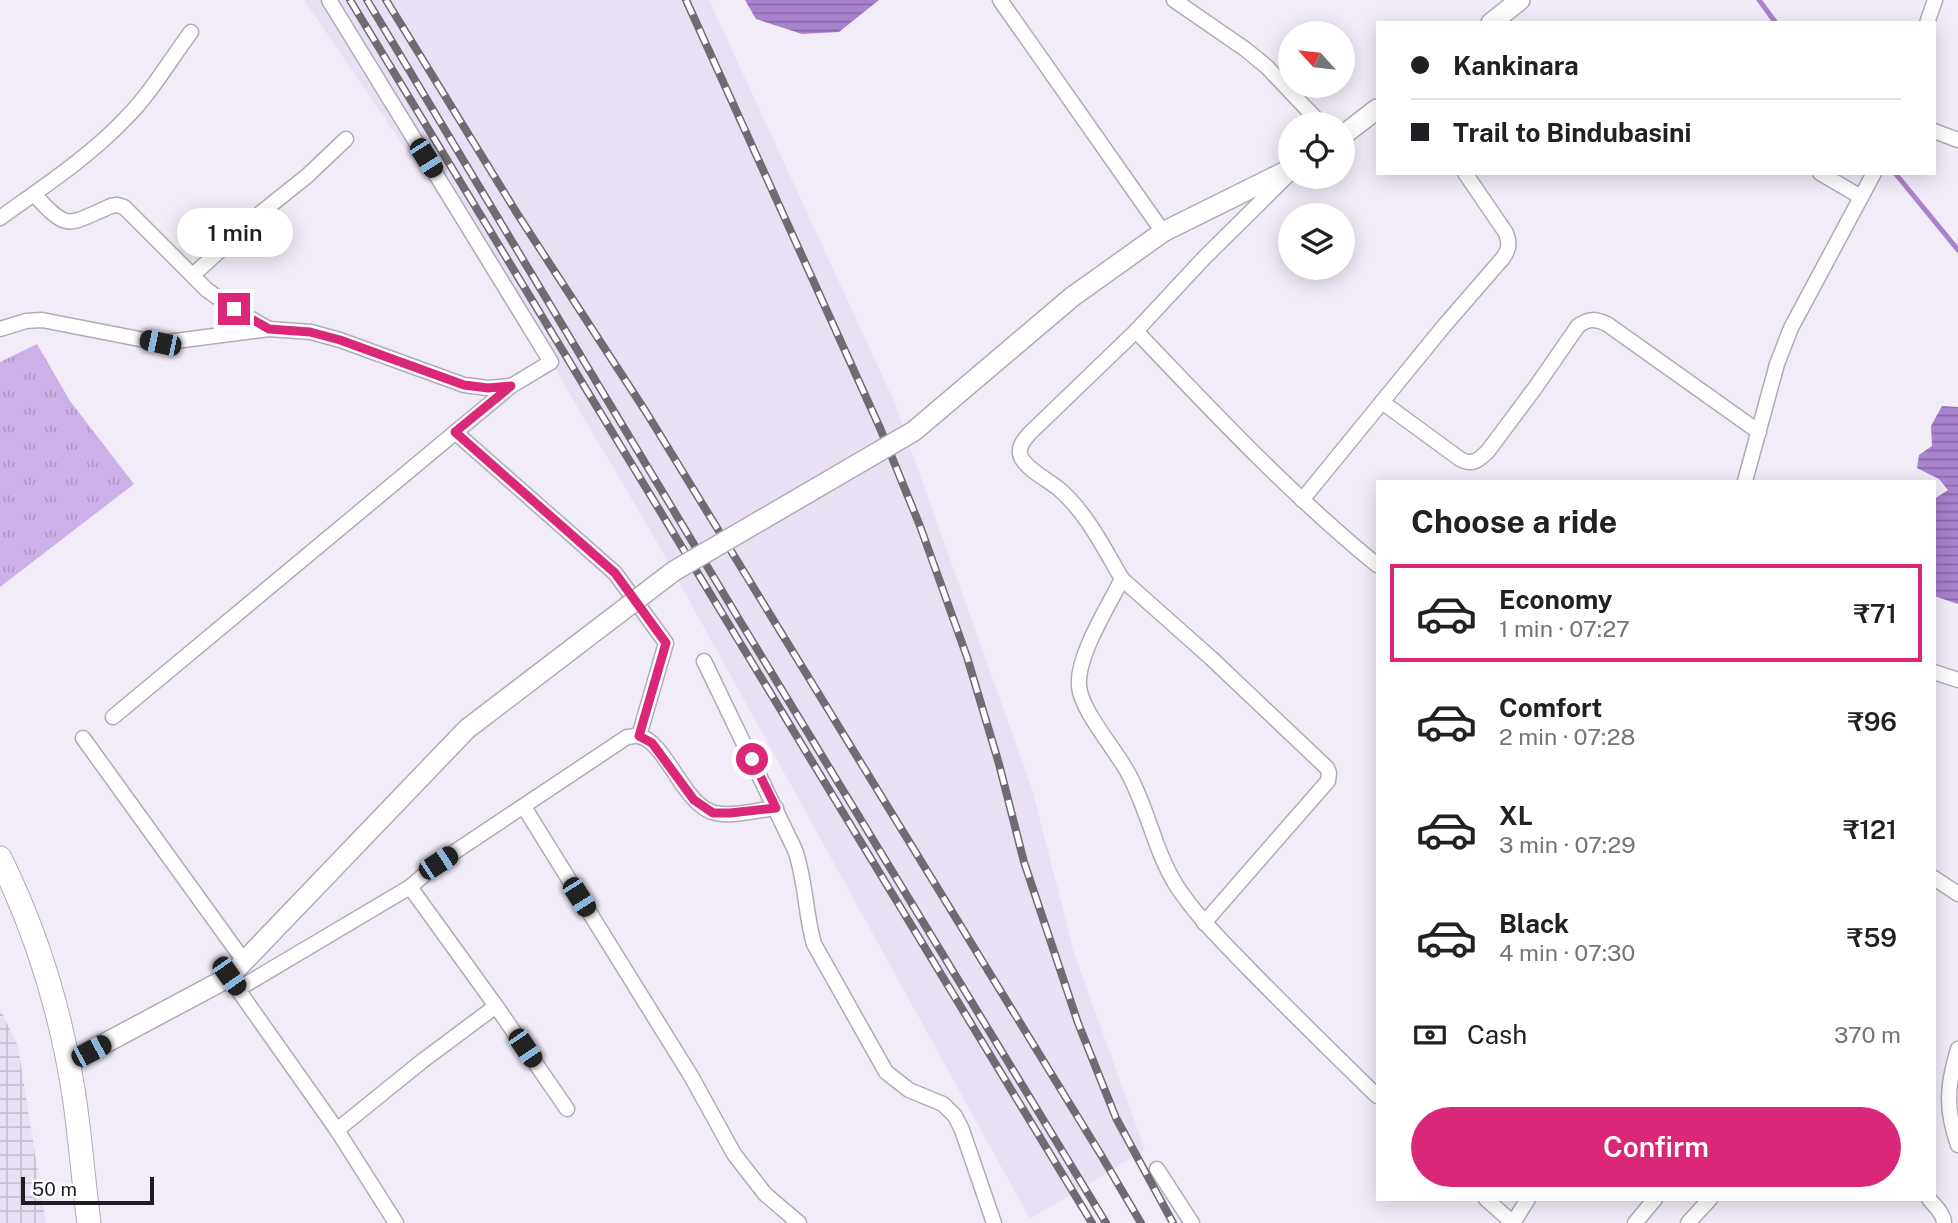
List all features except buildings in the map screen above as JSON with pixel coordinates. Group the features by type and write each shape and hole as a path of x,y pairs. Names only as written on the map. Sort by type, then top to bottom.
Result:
{"main road":[{"path":"1495,21 1520,0"},
{"path":"1355,126 1376,110"},
{"path":"68,1063 233,983 244,961 467,729 674,571 914,431 1072,298 1163,232 1278,177"},
{"path":"0,858 14,887 49,980 73,1090 89,1223"}],"street":[{"path":"113,717 511,386 551,362 329,0"},
{"path":"1000,0 1163,232"},
{"path":"1174,0 1267,67 1310,112"},
{"path":"1928,21 1935,0"},
{"path":"0,218 61,174 129,116 191,32"},
{"path":"1936,132 1958,141"},
{"path":"193,275 346,139"},
{"path":"1302,500 1508,249 1506,233 1466,175"},
{"path":"1823,175 1861,197"},
{"path":"1745,480 1777,364 1791,328 1873,175"},
{"path":"1204,923 1328,781 1329,773 1327,768 1211,657 1122,579 1095,532 1075,506 1061,490 1025,463 1020,454 1021,444 1136,331 1278,183"},
{"path":"34,194 51,213 66,222 117,205 124,207 220,300 269,329"},
{"path":"1382,402 1465,463 1474,463 1496,440 1578,326 1585,320 1594,319 1607,324 1759,432"},
{"path":"0,329 26,321 42,320 160,343 269,329 310,332 340,340 464,385 488,388 511,386"},
{"path":"1136,331 1302,500 1376,564"},
{"path":"455,432 615,573 666,643 639,736"},
{"path":"1122,579 1084,656 1079,688 1085,706 1138,791 1161,857 1177,886 1204,923 1376,1095"},
{"path":"704,661 801,865 809,929 814,944 886,1072 909,1090 943,1104 955,1116 994,1223"},
{"path":"1936,673 1958,680"},
{"path":"396,1223 337,1130 233,983 410,887 438,863 627,737 639,736 652,743 694,800 713,813 776,808"},
{"path":"83,738 244,961"},
{"path":"524,807 691,1076 734,1154 765,1194 799,1223"},
{"path":"1936,879 1958,894"},
{"path":"410,887 567,1110"},
{"path":"337,1130 496,1006"},
{"path":"1958,1049 1950,1074 1948,1100 1950,1123 1958,1145"},
{"path":"1157,1169 1192,1223"},
{"path":"1488,1201 1513,1223 1527,1201"},
{"path":"1634,1223 1653,1201"},
{"path":"1688,1223 1708,1201"},
{"path":"1931,1201 1940,1212 1944,1223"}],"shaded area":[{"path":"304,0 709,0 893,399 1033,792 1074,953 1145,1150 1030,1219 657,542 551,362"},
{"path":"745,0 879,0 839,32 802,34 756,19"},
{"path":"1942,406 1958,407 1958,604 1936,597 1936,498 1948,490 1939,479 1917,468 1919,455 1932,446 1931,426"},
{"path":"0,1009 18,1046 46,1223 0,1223"}],"green space":[{"path":"37,344 70,401 134,484 0,587 0,362"}],"waterway":[{"path":"1759,0 1775,21"},
{"path":"1897,175 1958,250"}],"railway":[{"path":"350,0 1092,1223"},
{"path":"367,0 1106,1223"},
{"path":"386,0 518,215 646,412 1141,1223"},
{"path":"686,0 880,428 920,526 967,657 999,764 1024,862 1078,1023 1116,1118 1173,1223"}],"route":[{"path":"234,309 269,329 310,332 340,340 464,385 488,388 511,386 455,432 615,573 666,643 639,736 652,743 694,800 713,813 776,808 752,759"}]}
